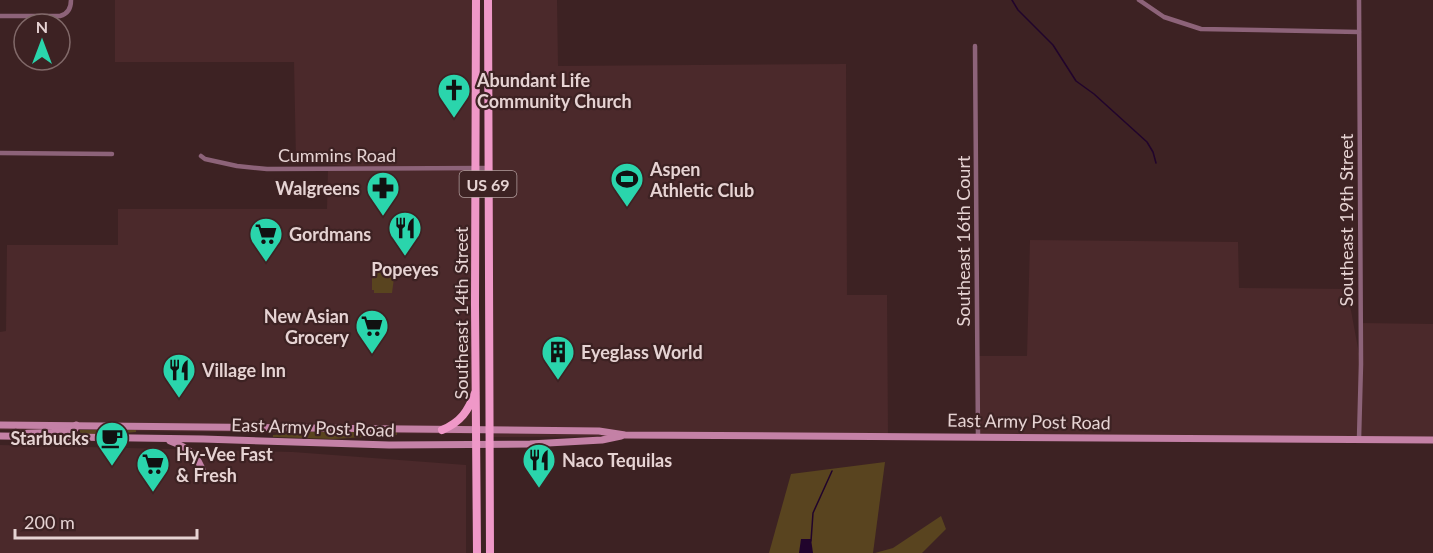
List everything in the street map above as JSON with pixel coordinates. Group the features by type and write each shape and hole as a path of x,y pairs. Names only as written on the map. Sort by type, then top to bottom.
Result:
{"main road":[{"name":"Southeast 14th Street","path":"476,0 477,553"},
{"name":"Southeast 14th Street","path":"488,0 490,553"},
{"path":"442,430 459,421 469,409 477,388"},
{"name":"East Army Post Road","path":"0,424 599,430 625,435 1433,440"},
{"path":"4,437 28,432 64,432 75,429 76,426"},
{"name":"East Army Post Road","path":"4,437 490,445 602,440 625,435"},
{"path":"165,439 192,451 204,475"}],"street":[{"path":"0,16 60,16 68,11 72,0"},
{"path":"1139,0 1164,17 1201,29 1359,32"},
{"name":"Southeast 19th Street","path":"1359,0 1359,440"},
{"name":"Southeast 16th Court","path":"975,46 978,436"},
{"path":"0,153 112,154"},
{"name":"Cummins Road","path":"201,156 205,159 237,166 267,169 488,168"}],"shaded area":[{"path":"115,0 476,0 473,434 0,430 0,332 6,331 7,245 118,245 118,209 327,209 328,169 354,167 296,161 294,62 115,62"},
{"path":"488,0 557,0 558,66 846,64 847,295 887,295 888,435 489,437"},
{"path":"1030,240 1238,242 1239,288 1347,289 1360,359 1360,323 1433,324 1433,440 978,436 977,356 1027,356"},
{"path":"377,271 392,271 394,278 392,293 374,293 372,277"},
{"path":"80,430 136,430 136,432 104,435 80,434"},
{"path":"307,432 397,432 397,435 333,439 273,437 273,435"},
{"path":"0,445 293,452 466,465 466,553 0,553"},
{"path":"885,462 873,553 769,553 791,474"},
{"path":"941,516 946,529 922,553 875,553 893,548"},
{"path":"801,539 811,539 813,553 799,553"}],"waterway":[{"path":"1012,0 1018,10 1053,45 1076,81 1094,94 1147,142 1156,163"},
{"path":"811,541 813,513 832,471"}],"place":[{"name":"Abundant Life Community Church","path":"454,119"},
{"name":"Aspen Athletic Club","path":"627,208"},
{"name":"Walgreens","path":"383,217"},
{"name":"Popeyes","path":"405,257"},
{"name":"Gordmans","path":"266,263"},
{"name":"New Asian Grocery","path":"372,355"},
{"name":"Eyeglass World","path":"558,381"},
{"name":"Village Inn","path":"179,399"},
{"name":"Starbucks","path":"112,467"},
{"name":"Naco Tequilas","path":"539,489"},
{"name":"Hy-Vee Fast & Fresh","path":"153,493"}]}
